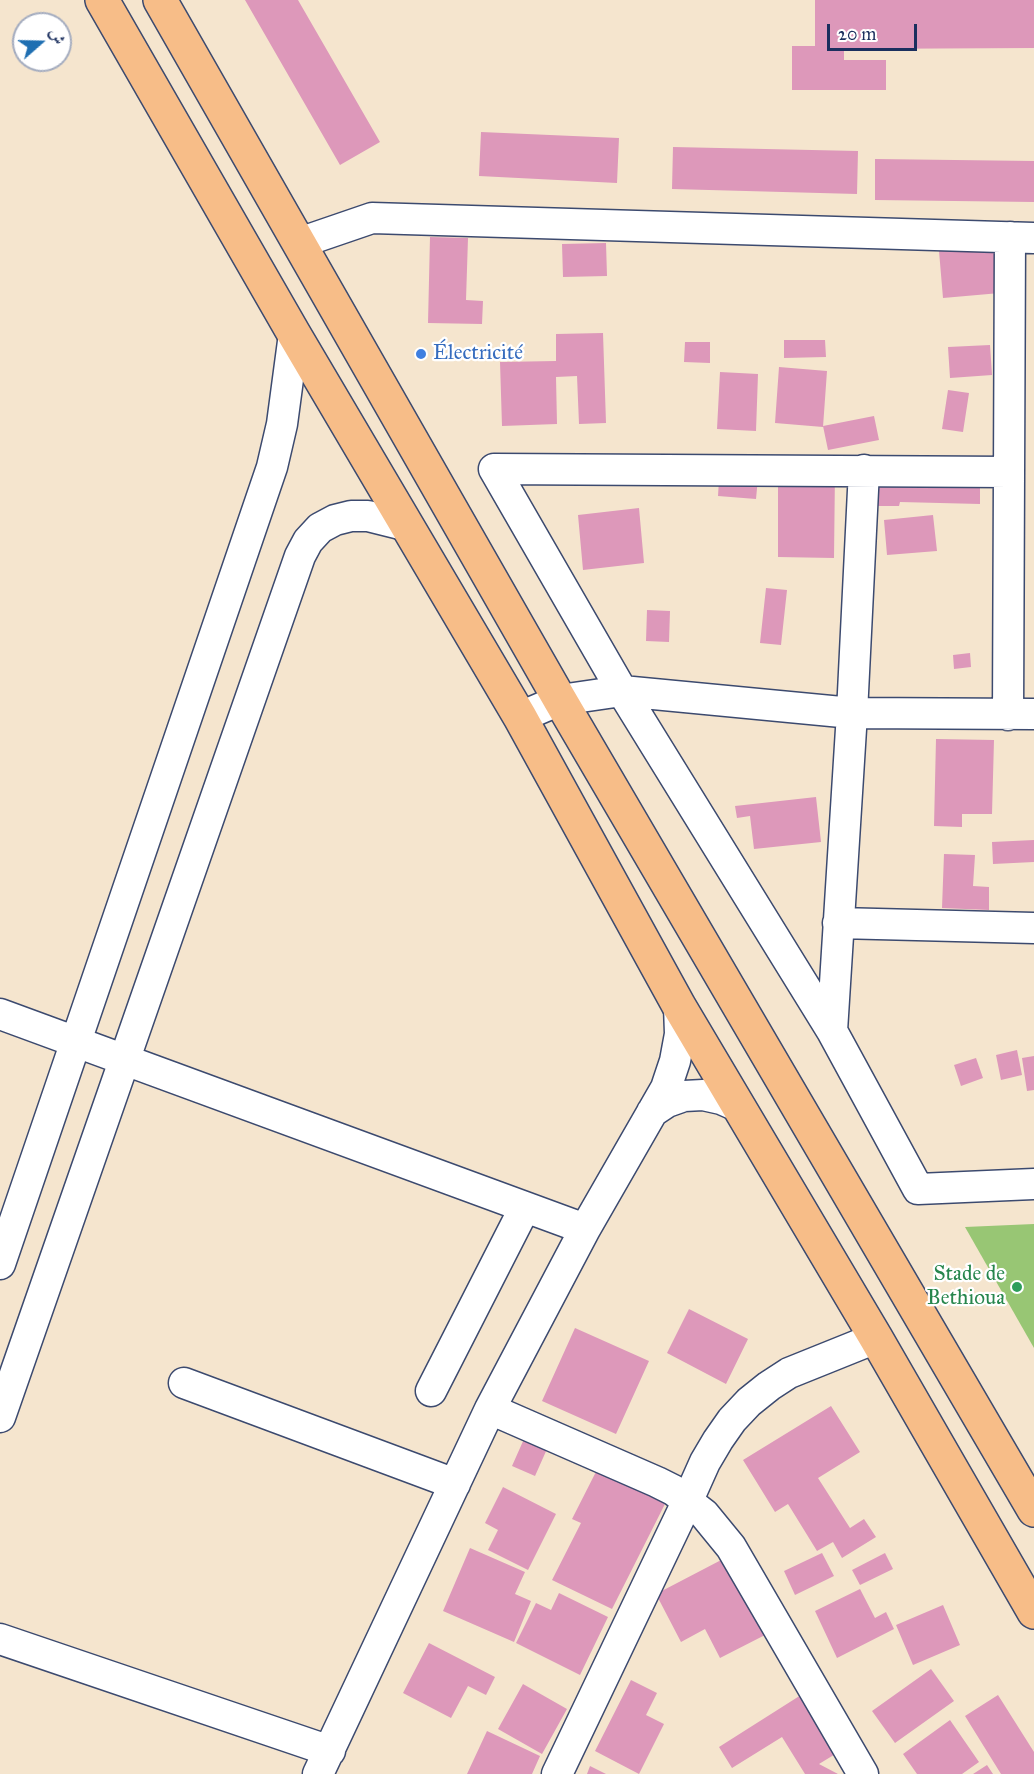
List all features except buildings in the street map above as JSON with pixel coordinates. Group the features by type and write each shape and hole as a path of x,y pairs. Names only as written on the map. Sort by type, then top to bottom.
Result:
{"main road":[{"path":"102,0 294,334 520,717 679,1006 876,1338 1034,1612"},
{"path":"160,0 560,700 1034,1510"}],"street":[{"path":"299,243 372,218 1022,238 1009,472 1021,715 852,713 622,691 560,700 520,717"},
{"path":"0,1264 272,467 282,424 294,334"},
{"path":"1009,472 494,469 622,691 832,1031 918,1189 1034,1184"},
{"path":"832,1031 852,713 864,470"},
{"path":"0,1417 300,556 308,541 320,528 334,520 351,516 368,516 408,526"},
{"path":"838,922 1034,928"},
{"path":"0,1639 324,1762 490,1409 585,1229 666,1088 675,1061 680,1034 679,1006"},
{"path":"0,1014 585,1229"},
{"path":"652,1112 667,1102 684,1096 703,1095 737,1106"},
{"path":"431,1391 525,1207"},
{"path":"557,1774 705,1462 732,1420 749,1402 789,1373 876,1338"},
{"path":"184,1383 455,1484"},
{"path":"490,1409 657,1482 688,1500 704,1514 719,1529 731,1547 860,1772"}],"green space":[{"name":"Stade de Bethioua","path":"1034,1224 1034,1348 965,1227"}],"place":[{"name":"Électricité","path":"421,354"},
{"name":"Stade de Bethioua","path":"1017,1287"}]}
